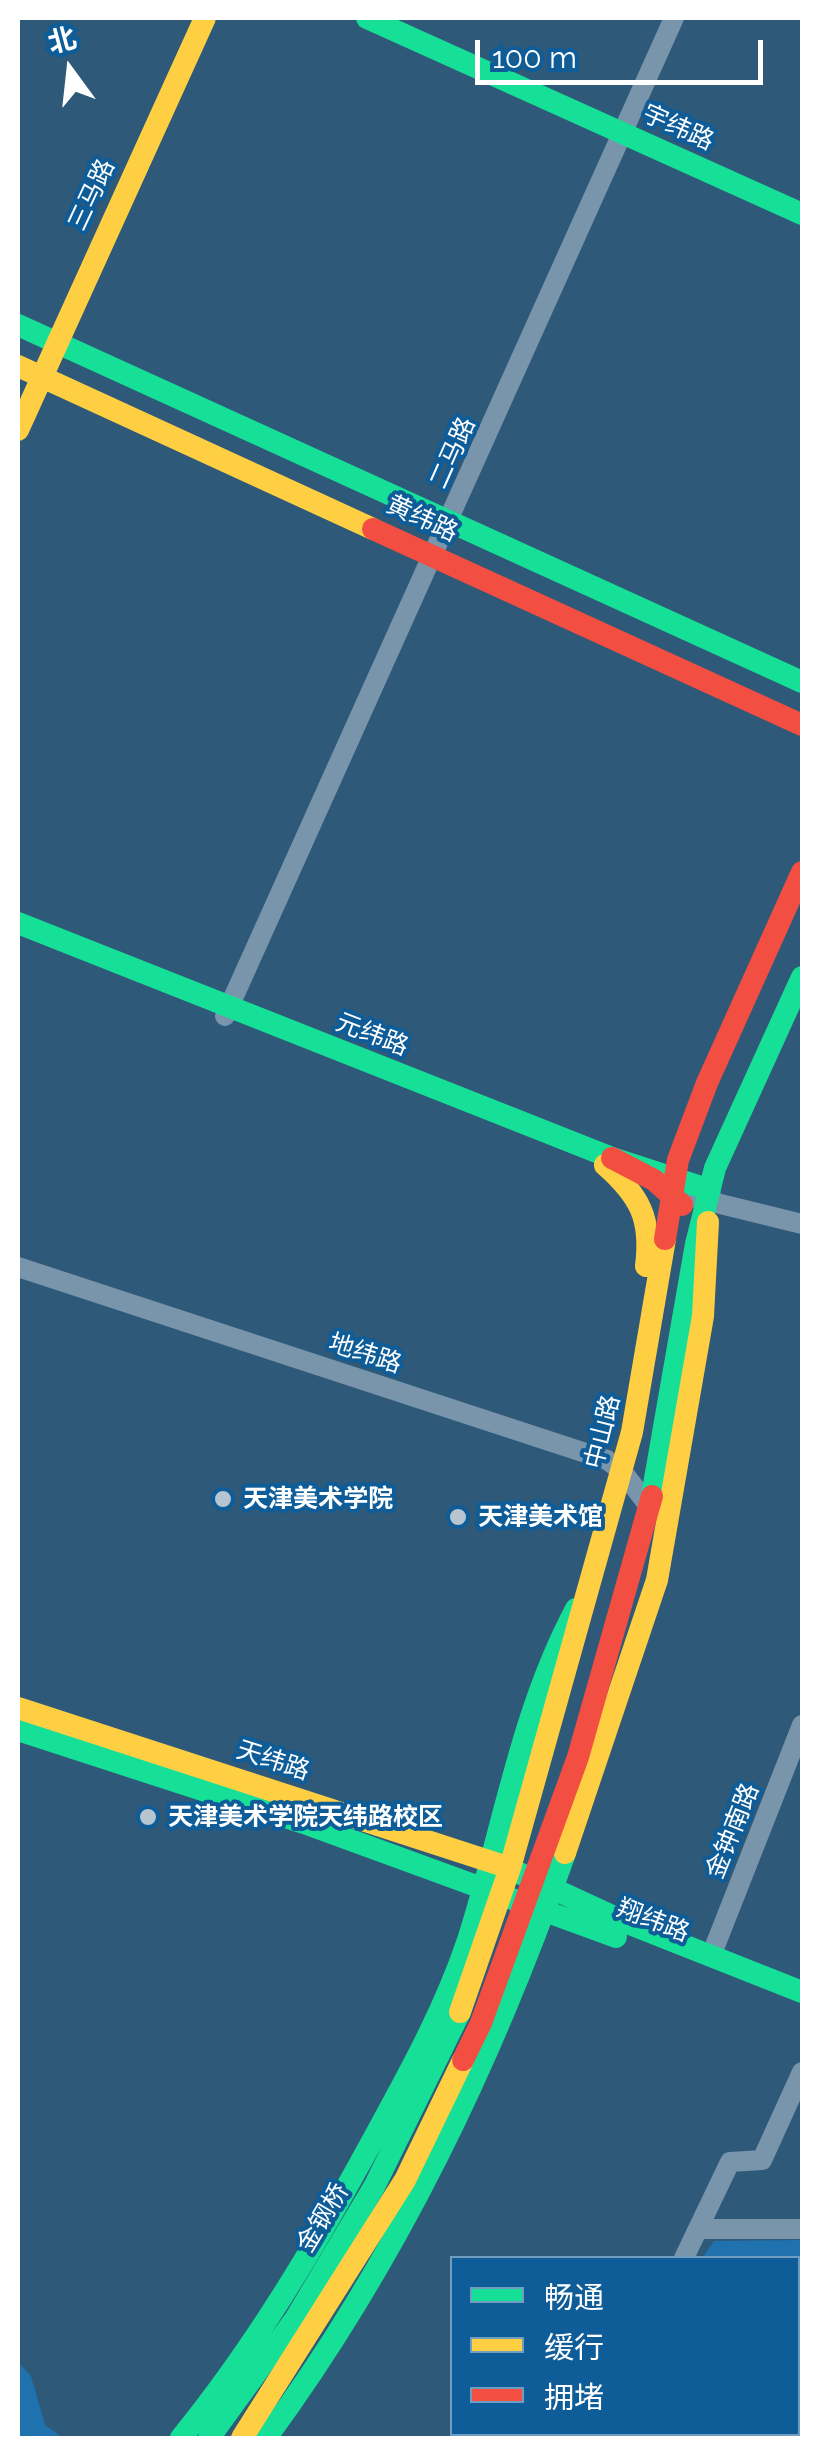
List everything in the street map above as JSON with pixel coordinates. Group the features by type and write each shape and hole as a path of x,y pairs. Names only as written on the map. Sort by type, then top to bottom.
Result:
{"main road":[{"name":"三马路","path":"18,399 30,372 54,342 205,18"},
{"name":"宇纬路","path":"367,18 802,214"},
{"name":"黄纬路","path":"18,325 199,404 802,682"},
{"name":"三马路","path":"18,430 30,372"},
{"name":"黄纬路","path":"30,372 802,725"},
{"name":"中山路","path":"501,1865 520,1825 632,1432 678,1160 707,1083 802,872"},
{"name":"元纬路","path":"18,923 227,1012"},
{"name":"元纬路","path":"18,933 672,1189 708,1196"},
{"path":"266,2438 410,2214 464,2112 530,1957 553,1829 650,1508 696,1244 720,1152 802,977"},
{"path":"609,1162 643,1202 651,1232 632,1369 632,1432"},
{"path":"672,1189 691,1216 696,1244"},
{"path":"471,2018 544,1891 651,1602 667,1532 708,1272 708,1196"},
{"path":"181,2438 225,2383 334,2210 424,2043 501,1865 538,1683 584,1594"},
{"name":"天纬路","path":"18,1708 501,1865"},
{"name":"天纬路","path":"18,1730 492,1889"},
{"name":"翔纬路","path":"501,1865 586,1914 802,2010"},
{"path":"471,2018 492,1889"},
{"name":"翔纬路","path":"492,1889 544,1891"},
{"path":"530,1957 551,1933 586,1914"},
{"name":"翔纬路","path":"586,1914 802,1992"},
{"name":"金钢桥","path":"209,2438 296,2318 471,2018"},
{"name":"金钢桥","path":"242,2438 325,2313 405,2180 471,2018"},
{"path":"225,2383 226,2397 248,2417 269,2424 283,2417"}],"street":[{"name":"二马路","path":"227,1012 674,18"},
{"path":"708,1196 802,1220"},
{"name":"地纬路","path":"18,1267 608,1460 622,1471 667,1532"},
{"name":"金钟南路","path":"711,1956 802,1725"},
{"path":"685,2256 730,2162 762,2160 802,2072"},
{"path":"698,2229 802,2230"}],"shaded area":[{"path":"802,2240 802,2421 800,2256 703,2256 714,2241"},
{"path":"18,2362 31,2376 45,2425 63,2438 18,2438"}],"traffic: fast":[{"path":"367,18 802,214"},
{"path":"18,325 802,682"},
{"path":"18,923 612,1158 710,1190"},
{"path":"652,1496 696,1244 715,1168 802,977"},
{"path":"181,2438 259,2332 305,2259 436,2019 468,1940 527,1730 576,1609"},
{"path":"18,1730 304,1823 616,1937"},
{"path":"266,2438 358,2300 437,2157 506,2008 565,1853"},
{"path":"504,1866 625,1922 802,1992"},
{"path":"209,2438 296,2318 374,2187 460,2012"}],"traffic: slow":[{"path":"18,430 205,18"},
{"path":"18,366 373,529"},
{"path":"605,1165 627,1187 641,1210 647,1235 646,1266"},
{"path":"565,1853 657,1580 703,1316 708,1222"},
{"path":"460,2012 510,1868 632,1432 665,1239"},
{"path":"18,1708 504,1866"},
{"path":"242,2438 405,2180 463,2060"}],"traffic: jam":[{"path":"373,529 802,725"},
{"path":"665,1239 678,1160 707,1083 802,872"},
{"path":"612,1158 654,1180 682,1205"},
{"path":"463,2060 481,2023 578,1757 652,1496"}],"place":[{"name":"天津美术学院","path":"223,1499"},
{"name":"天津美术馆","path":"458,1517"},
{"name":"天津美术学院天纬路校区","path":"148,1817"}]}
